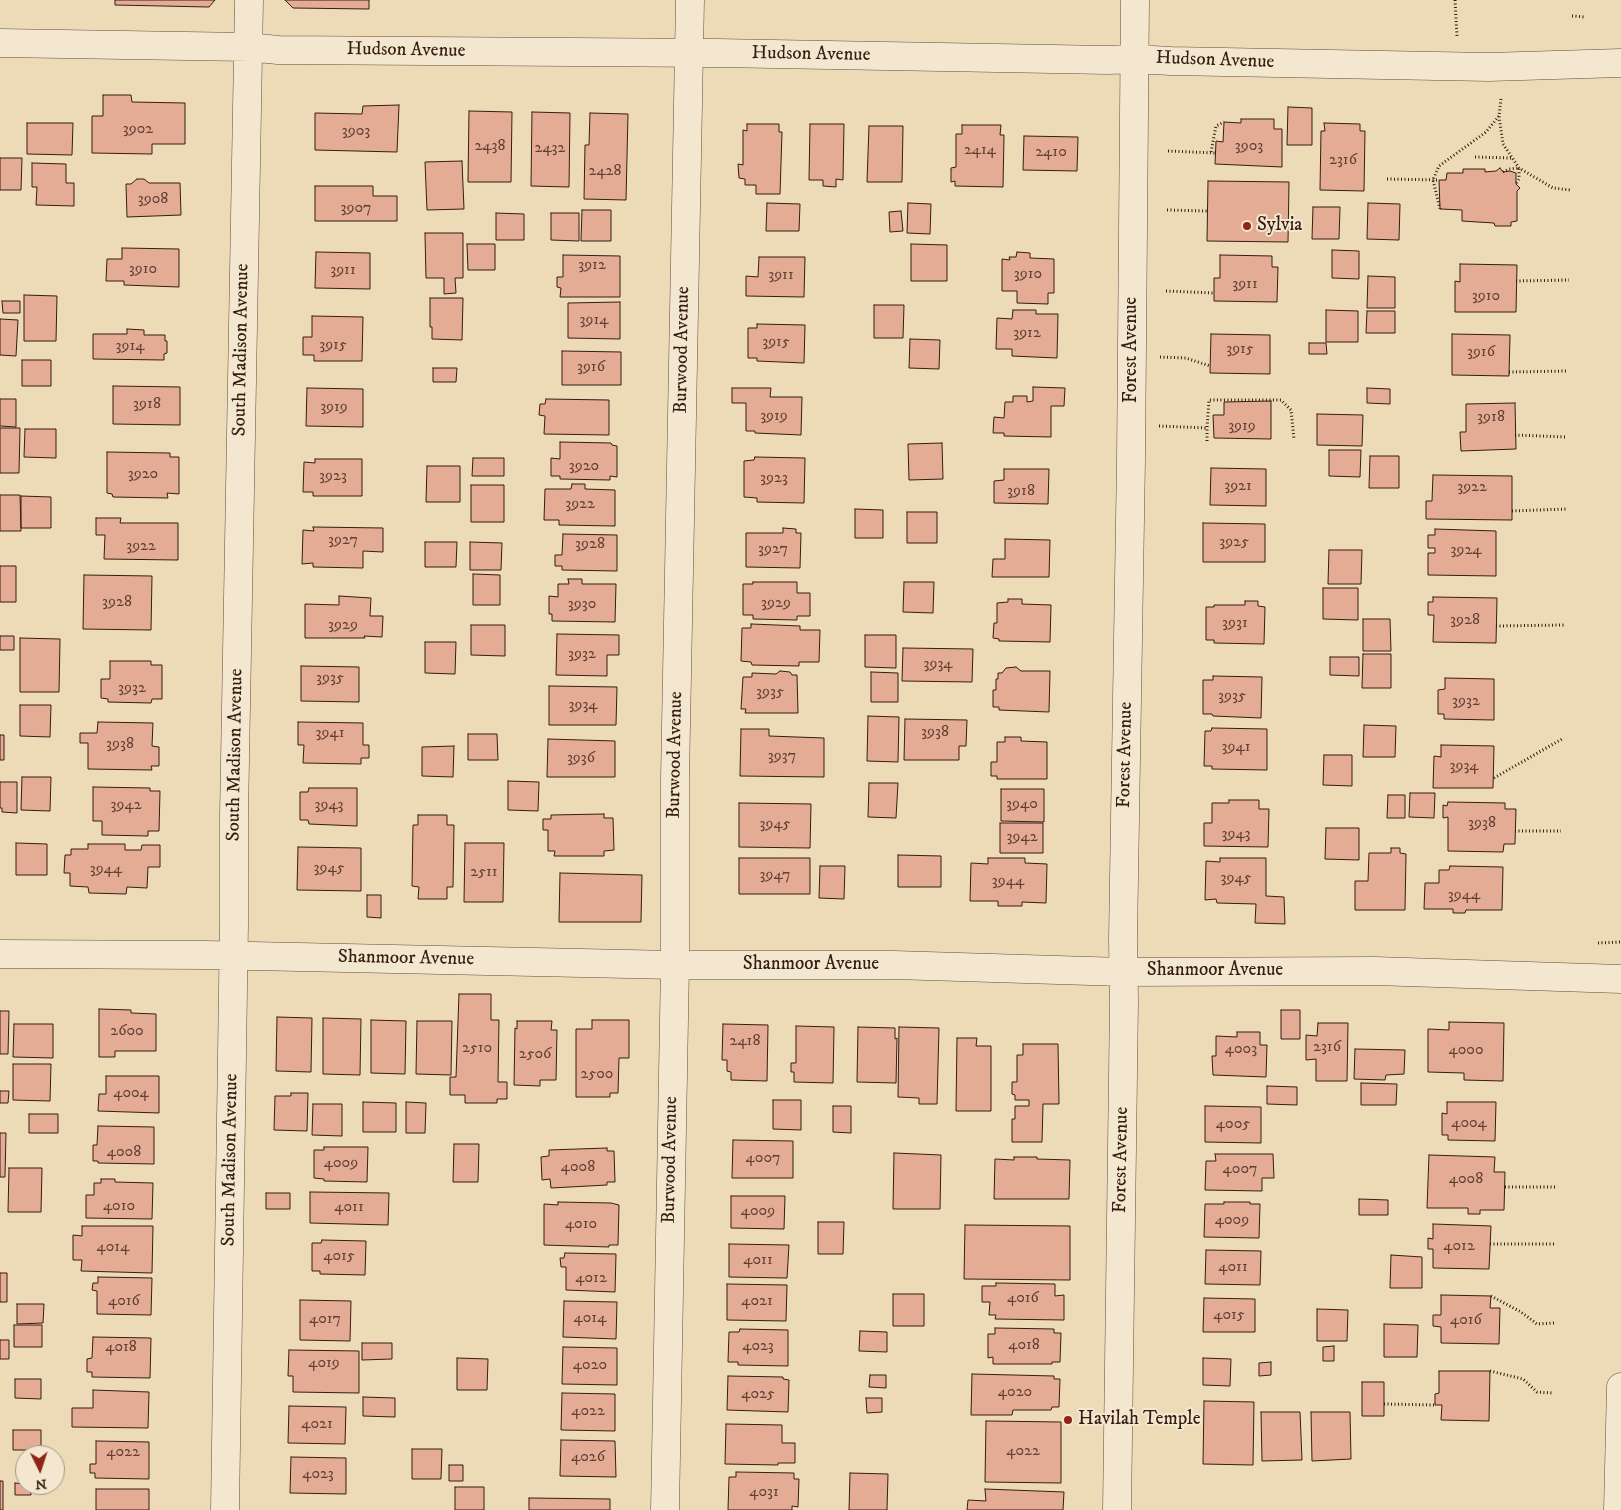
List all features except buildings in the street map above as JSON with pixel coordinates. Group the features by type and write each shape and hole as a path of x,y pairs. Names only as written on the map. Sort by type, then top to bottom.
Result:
{"street":[{"name":"South Madison Avenue","path":"225,1510 234,957 234,815 249,0"},
{"name":"Burwood Avenue","path":"665,1510 674,965 675,768 690,0"},
{"name":"Forest Avenue","path":"1117,1510 1135,0"},
{"name":"Hudson Avenue","path":"0,43 248,47 278,50 1134,59 1488,67 1621,64"},
{"name":"Shanmoor Avenue","path":"0,954 205,955 674,965 894,965 1123,972 1375,971 1621,979"},
{"path":"1614,1509 1621,1387"}],"path":[{"path":"1455,0 1456,36"},
{"path":"1572,16 1585,17"},
{"path":"1500,98 1499,116 1503,144 1511,158 1519,168 1553,188 1570,190"},
{"path":"1440,209 1433,180 1439,166 1486,132 1499,116"},
{"path":"1168,151 1213,153 1216,126 1224,122"},
{"path":"1475,157 1511,158"},
{"path":"1503,172 1519,168"},
{"path":"1516,184 1519,179 1519,168"},
{"path":"1387,179 1439,180"},
{"path":"1167,210 1207,211"},
{"path":"1516,281 1569,280"},
{"path":"1166,291 1214,293"},
{"path":"1132,357 1186,358 1210,366"},
{"path":"1509,372 1568,371"},
{"path":"1207,441 1209,400 1281,400 1291,410 1294,439"},
{"path":"1131,426 1207,428"},
{"path":"1515,435 1566,437"},
{"path":"1512,511 1566,509"},
{"path":"1496,626 1564,626"},
{"path":"1494,778 1562,739"},
{"path":"1515,831 1561,831"},
{"path":"1598,943 1621,942"},
{"path":"1504,1187 1556,1186"},
{"path":"1490,1244 1555,1244"},
{"path":"1491,1296 1521,1312 1537,1324 1554,1323"},
{"path":"1490,1371 1524,1380 1537,1392 1553,1392"},
{"path":"1384,1404 1435,1405"}],"place":[{"name":"Sylvia","path":"1247,226"},
{"name":"Havilah Temple","path":"1068,1420"}]}
